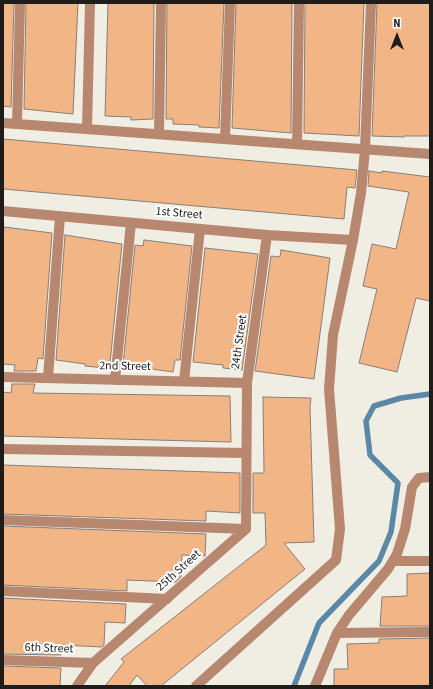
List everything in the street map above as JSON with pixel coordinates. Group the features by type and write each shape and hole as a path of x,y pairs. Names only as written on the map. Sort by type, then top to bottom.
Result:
{"street":[{"path":"17,124 20,3"},
{"path":"87,129 90,3"},
{"path":"159,134 161,3"},
{"path":"225,139 230,3"},
{"path":"297,144 299,3"},
{"path":"196,686 336,560 340,530 329,389 333,335 353,240 361,193 365,149 371,3"},
{"path":"3,123 430,154"},
{"name":"1st Street","path":"3,211 268,235 353,240"},
{"path":"48,378 60,216"},
{"path":"115,380 131,223"},
{"path":"184,381 200,229"},
{"name":"24th Street","path":"246,453 247,383 268,235"},
{"name":"2nd Street","path":"3,377 247,383"},
{"path":"3,449 246,453 246,528 3,520"},
{"path":"315,686 337,633 350,615 388,570 397,554 405,528 412,487 419,478 430,477"},
{"name":"25th Street","path":"77,686 93,663 246,528"},
{"path":"393,561 430,561"},
{"path":"3,591 167,599"},
{"path":"337,633 430,632"},
{"name":"6th Street","path":"3,660 93,663"}],"building":[{"path":"3,3 14,3 11,107 3,106"},
{"path":"26,3 78,3 73,114 24,109"},
{"path":"108,3 154,3 153,119 131,120 131,117 105,116"},
{"path":"167,3 224,3 219,128 199,127 199,125 173,124 173,119 166,119"},
{"path":"236,3 292,3 291,133 232,128"},
{"path":"305,3 364,3 359,136 304,133"},
{"path":"377,3 430,3 430,136 372,136"},
{"path":"3,139 357,170 355,188 347,187 344,219 3,189"},
{"path":"369,171 382,173 382,171 430,177 430,301 416,298 397,372 359,363 377,289 363,286 372,244 396,249 409,192 368,186"},
{"path":"4,227 52,233 43,359 38,358 36,371 14,371 15,365 3,364"},
{"path":"65,235 122,244 110,363 106,362 105,368 85,366 85,364 56,360"},
{"path":"144,240 192,246 180,360 175,360 173,372 123,365 135,245 143,246"},
{"path":"205,248 258,254 242,370 223,368 223,365 193,362"},
{"path":"281,250 330,258 314,379 255,371 271,256 280,257"},
{"path":"12,384 35,384 33,393 230,396 231,442 3,436 3,392 11,393"},
{"path":"263,397 311,398 314,542 284,543 305,569 161,686 147,686 137,675 129,686 105,686 124,662 121,659 266,545 265,513 253,513 253,473 264,473"},
{"path":"3,465 240,473 240,513 206,511 206,521 3,514"},
{"path":"3,526 206,534 205,556 182,555 181,577 176,582 127,580 127,591 3,585"},
{"path":"430,573 430,626 380,626 382,597 407,596 407,574"},
{"path":"3,598 126,604 125,623 105,622 104,645 102,647 62,645 61,655 3,654"},
{"path":"430,638 430,686 334,686 334,669 348,669 347,644 379,643 379,639"},
{"path":"3,666 61,668 60,686 3,686"}],"waterway":[{"path":"294,686 319,623 379,561 391,532 398,483 370,455 366,421 374,406 401,398 430,394"}]}
